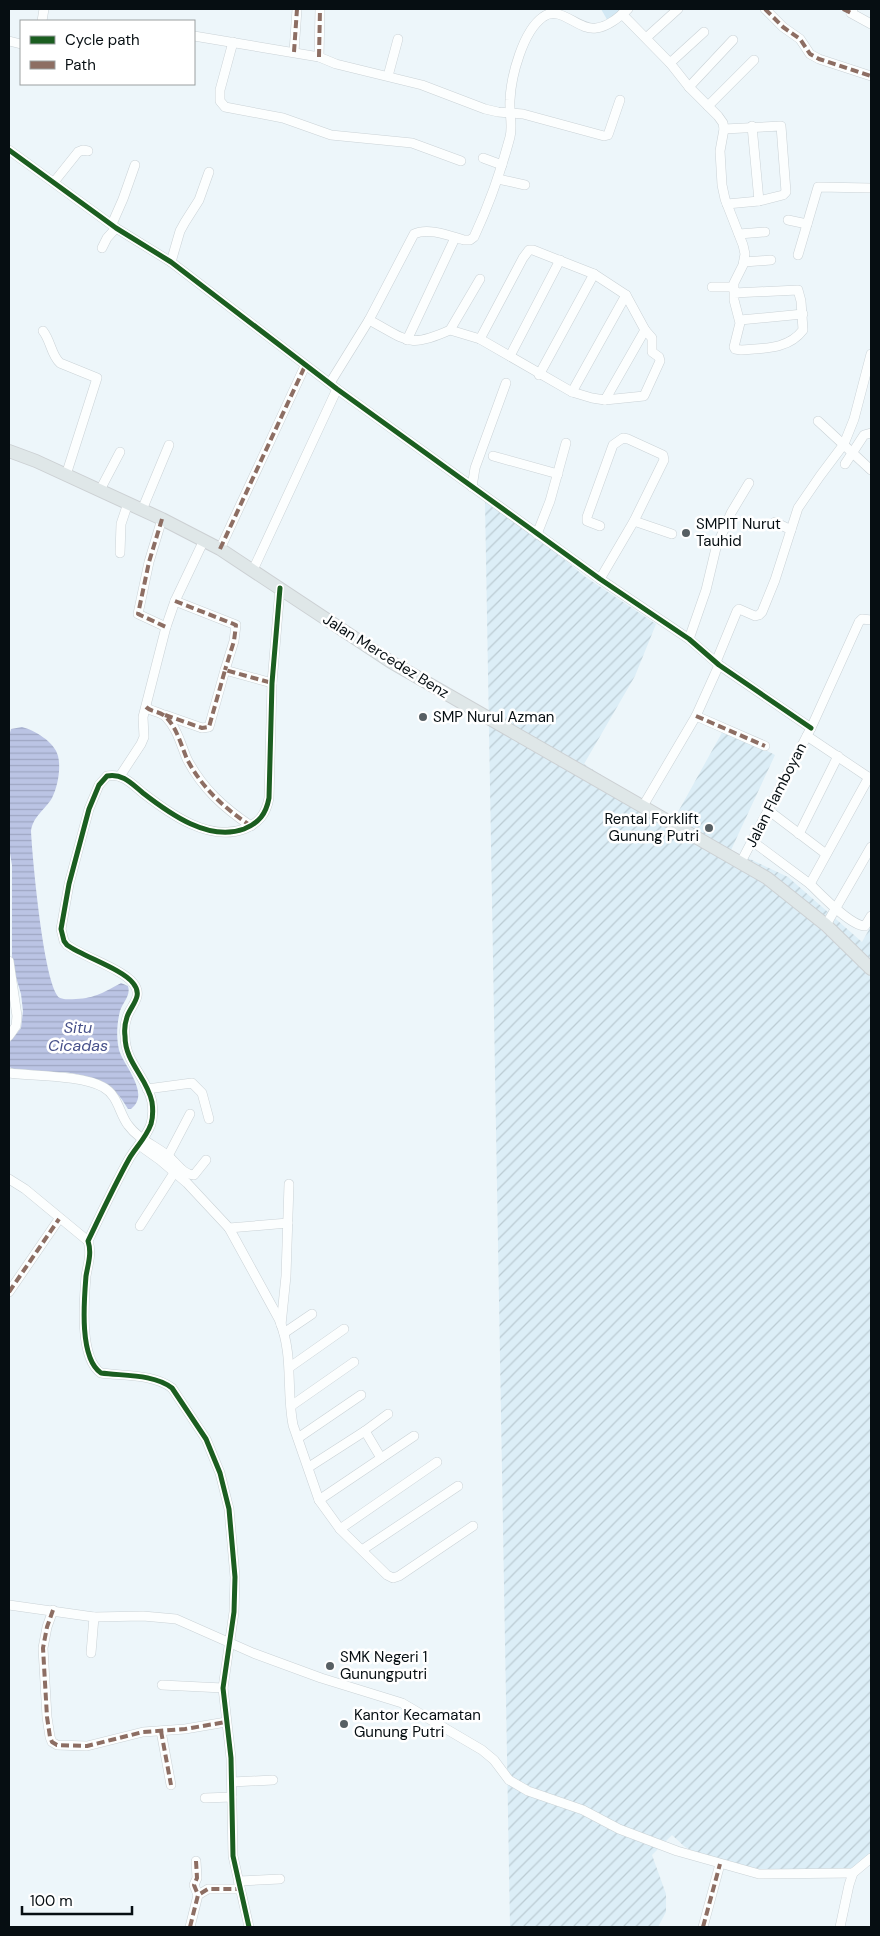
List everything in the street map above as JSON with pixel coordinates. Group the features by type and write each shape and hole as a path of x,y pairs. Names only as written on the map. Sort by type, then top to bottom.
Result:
{"main road":[{"name":"Jalan Mercedez Benz","path":"9,451 100,490 204,540 253,570 391,662 741,862 767,878 826,925 871,969"}],"street":[{"path":"294,52 297,9"},
{"path":"319,57 320,9"},
{"path":"646,38 678,9"},
{"path":"768,10 783,27 800,39 810,54 819,59 871,76"},
{"path":"849,10 871,24"},
{"path":"253,570 333,386 414,234 427,232 470,240 474,237 498,179 512,131 510,113 511,87 519,57 525,42 541,18 555,11 590,29 611,22 625,11 689,87 721,119 724,128 720,146 722,185 744,250 744,262 736,276 734,290 735,305 740,320 733,344 735,349 741,350 783,346 795,340 803,330 800,291 796,289 734,290 712,287"},
{"path":"670,63 704,32"},
{"path":"195,36 319,57 336,64 422,84 485,109 523,114 607,137 620,100"},
{"path":"388,76 398,39"},
{"path":"689,87 733,40"},
{"path":"233,42 220,90 220,101 224,107 284,118 331,135 412,143 461,161"},
{"path":"708,106 754,60"},
{"path":"724,128 778,125 782,128 786,192 783,195 727,204"},
{"path":"752,126 758,200"},
{"path":"9,150 114,226 171,262 305,366 600,580 689,639 838,756 870,778 810,884"},
{"path":"54,182 78,152 88,151"},
{"path":"483,158 502,165"},
{"path":"102,248 114,226 135,165"},
{"path":"171,262 184,222 199,200 209,172"},
{"path":"498,179 525,185"},
{"path":"798,255 818,187 871,188"},
{"path":"788,220 807,224"},
{"path":"739,234 765,232"},
{"path":"407,340 455,238"},
{"path":"450,330 480,339 539,375 572,392 605,400 640,397 647,393 660,361 652,352 652,338 645,330 626,295 594,274 529,248 480,339"},
{"path":"510,356 560,260"},
{"path":"744,262 770,260"},
{"path":"539,375 594,274"},
{"path":"369,320 407,340 414,342 428,340 450,330 480,279"},
{"path":"572,392 626,295"},
{"path":"740,320 803,314"},
{"path":"605,400 645,330"},
{"path":"43,331 48,338 56,359 60,363 96,378 66,475"},
{"path":"643,806 696,716 737,610 739,609 754,616 762,612 775,580 798,508 844,444 854,419 871,354"},
{"path":"220,549 305,366"},
{"path":"472,487 475,468 506,383"},
{"path":"818,421 871,470"},
{"path":"845,464 864,435 871,433"},
{"path":"600,526 587,520 587,517 611,450 623,438 664,457 634,521 600,580"},
{"path":"537,534 558,474 566,443"},
{"path":"142,510 168,445"},
{"path":"100,490 120,452"},
{"path":"493,456 558,474"},
{"path":"689,639 706,590 716,548 731,513 749,483"},
{"path":"120,553 121,524 128,503"},
{"path":"162,519 149,562 138,614 166,627"},
{"path":"634,521 672,534"},
{"path":"775,522 791,530"},
{"path":"120,776 142,744 146,707 166,627 175,601 204,540"},
{"path":"88,1241 117,1182 151,1124 153,1116 152,1101 128,1056 124,1038 126,1019 138,998 136,987 128,978 67,946 61,929 69,884 89,809 103,779 107,776 120,776 155,802 207,831 232,832 251,826 259,820 265,813 269,798 272,683 280,588"},
{"path":"146,707 164,715 208,728 234,641 236,626 175,601"},
{"name":"Jalan Flamboyan","path":"741,862 809,732 859,622 862,618 871,620"},
{"path":"225,670 272,683"},
{"path":"164,715 176,730 188,760 211,794 222,806 251,826"},
{"path":"696,716 765,746"},
{"path":"799,834 838,756"},
{"path":"768,810 826,854"},
{"path":"752,841 862,926 867,924 871,916"},
{"path":"826,925 871,846"},
{"path":"9,961 13,1016 16,1026 9,1036"},
{"path":"9,1073 93,1082 104,1087 112,1094 127,1123 141,1143 187,1183 229,1228 283,1329"},
{"path":"147,1089 192,1083 202,1093 209,1119"},
{"path":"168,1156 190,1114"},
{"path":"141,1143 168,1156 180,1168 193,1176 206,1160"},
{"path":"140,1226 174,1173"},
{"path":"9,1179 25,1189 88,1241 90,1248 86,1279 85,1342 91,1363 95,1369 101,1373 154,1379 172,1388 206,1440 220,1473 229,1509 235,1577 234,1612 223,1688 231,1758 233,1856 250,1927"},
{"path":"289,1184 283,1329 290,1367 293,1425 319,1500 340,1529 388,1575 394,1578 473,1526"},
{"path":"9,1292 59,1218"},
{"path":"229,1228 288,1223"},
{"path":"283,1329 312,1314"},
{"path":"290,1367 344,1330"},
{"path":"291,1406 354,1362"},
{"path":"298,1438 361,1396"},
{"path":"309,1468 388,1414"},
{"path":"365,1431 382,1458"},
{"path":"319,1500 414,1436"},
{"path":"340,1529 437,1462"},
{"path":"362,1550 458,1486"},
{"path":"9,1605 94,1617 167,1618 188,1624 253,1653 321,1678 402,1702 482,1750 494,1760 509,1780 528,1791 583,1810 640,1838 720,1864 759,1874 853,1873"},
{"path":"54,1610 47,1627 43,1648 47,1718 52,1742 61,1746 87,1746 143,1732 185,1729 226,1722"},
{"path":"91,1653 94,1617"},
{"path":"162,1685 223,1688"},
{"path":"161,1731 171,1785"},
{"path":"232,1782 273,1780"},
{"path":"205,1798 232,1797"},
{"path":"840,1927 853,1873 871,1858"},
{"path":"190,1927 198,1895 194,1885 197,1878 196,1861"},
{"path":"703,1927 720,1864"},
{"path":"198,1895 208,1890 280,1880"}],"shaded area":[{"path":"485,502 529,530 584,576 656,624 635,676 584,764 673,821 724,729 775,755 731,850 788,877 862,942 871,926 871,1865 851,1872 765,1875 708,1859 685,1847 672,1835 652,1855 666,1894 666,1912 658,1927 510,1927"}],"green space":[{"path":"601,9 626,9 609,23"}],"water":[{"name":"Situ Cicadas","path":"22,727 48,741 56,751 59,761 56,788 52,798 34,821 31,831 40,920 49,972 54,989 60,998 64,999 95,996 121,983 128,986 128,996 119,1016 117,1035 119,1050 137,1088 138,1096 136,1103 131,1109 128,1109 119,1096 110,1088 96,1080 62,1072 25,1071 9,1067 9,1043 21,1028 23,1011 21,994 12,964 9,736 11,729"}],"marked path":[{"path":"294,52 297,9"},
{"path":"319,57 320,9"},
{"path":"765,9 783,27 800,39 810,54 819,59 871,76"},
{"path":"843,9 851,13"},
{"path":"220,549 305,366"},
{"path":"162,519 149,562 138,614 166,627"},
{"path":"175,601 236,625 234,641 225,670"},
{"path":"165,715 202,728 209,727 225,670 272,683"},
{"path":"146,707 161,714 170,721 187,759 200,779 214,797 251,826"},
{"path":"696,716 765,746"},
{"path":"9,1292 59,1219"},
{"path":"53,1610 43,1648 47,1717 52,1742 57,1745 87,1746 143,1732 185,1729 226,1722"},
{"path":"161,1731 171,1785"},
{"path":"196,1861 197,1878 194,1885 198,1895"},
{"path":"703,1927 720,1864"},
{"path":"190,1927 198,1895 208,1889 240,1889"}],"cycle path":[{"path":"9,150 116,228 171,262 337,389 600,579 689,639 719,665 811,728"},
{"path":"249,1927 233,1856 231,1758 223,1688 234,1612 235,1577 229,1509 220,1473 206,1439 172,1388 165,1383 148,1378 101,1373 94,1366 86,1342 84,1300 90,1254 88,1241 123,1169 149,1129 153,1113 146,1085 132,1062 126,1046 126,1022 136,1000 137,992 133,983 128,978 67,945 61,929 69,884 89,809 99,785 107,776 118,776 127,780 165,809 190,824 204,829 217,832 231,832 244,829 258,821 264,813 269,798 272,683 280,588"}],"place":[{"name":"SMPIT Nurut Tauhid","path":"686,533"},
{"name":"SMP Nurul Azman","path":"423,717"},
{"name":"Rental Forklift Gunung Putri","path":"709,828"},
{"name":"SMK Negeri 1 Gunungputri","path":"330,1666"},
{"name":"Kantor Kecamatan Gunung Putri","path":"344,1724"}]}
